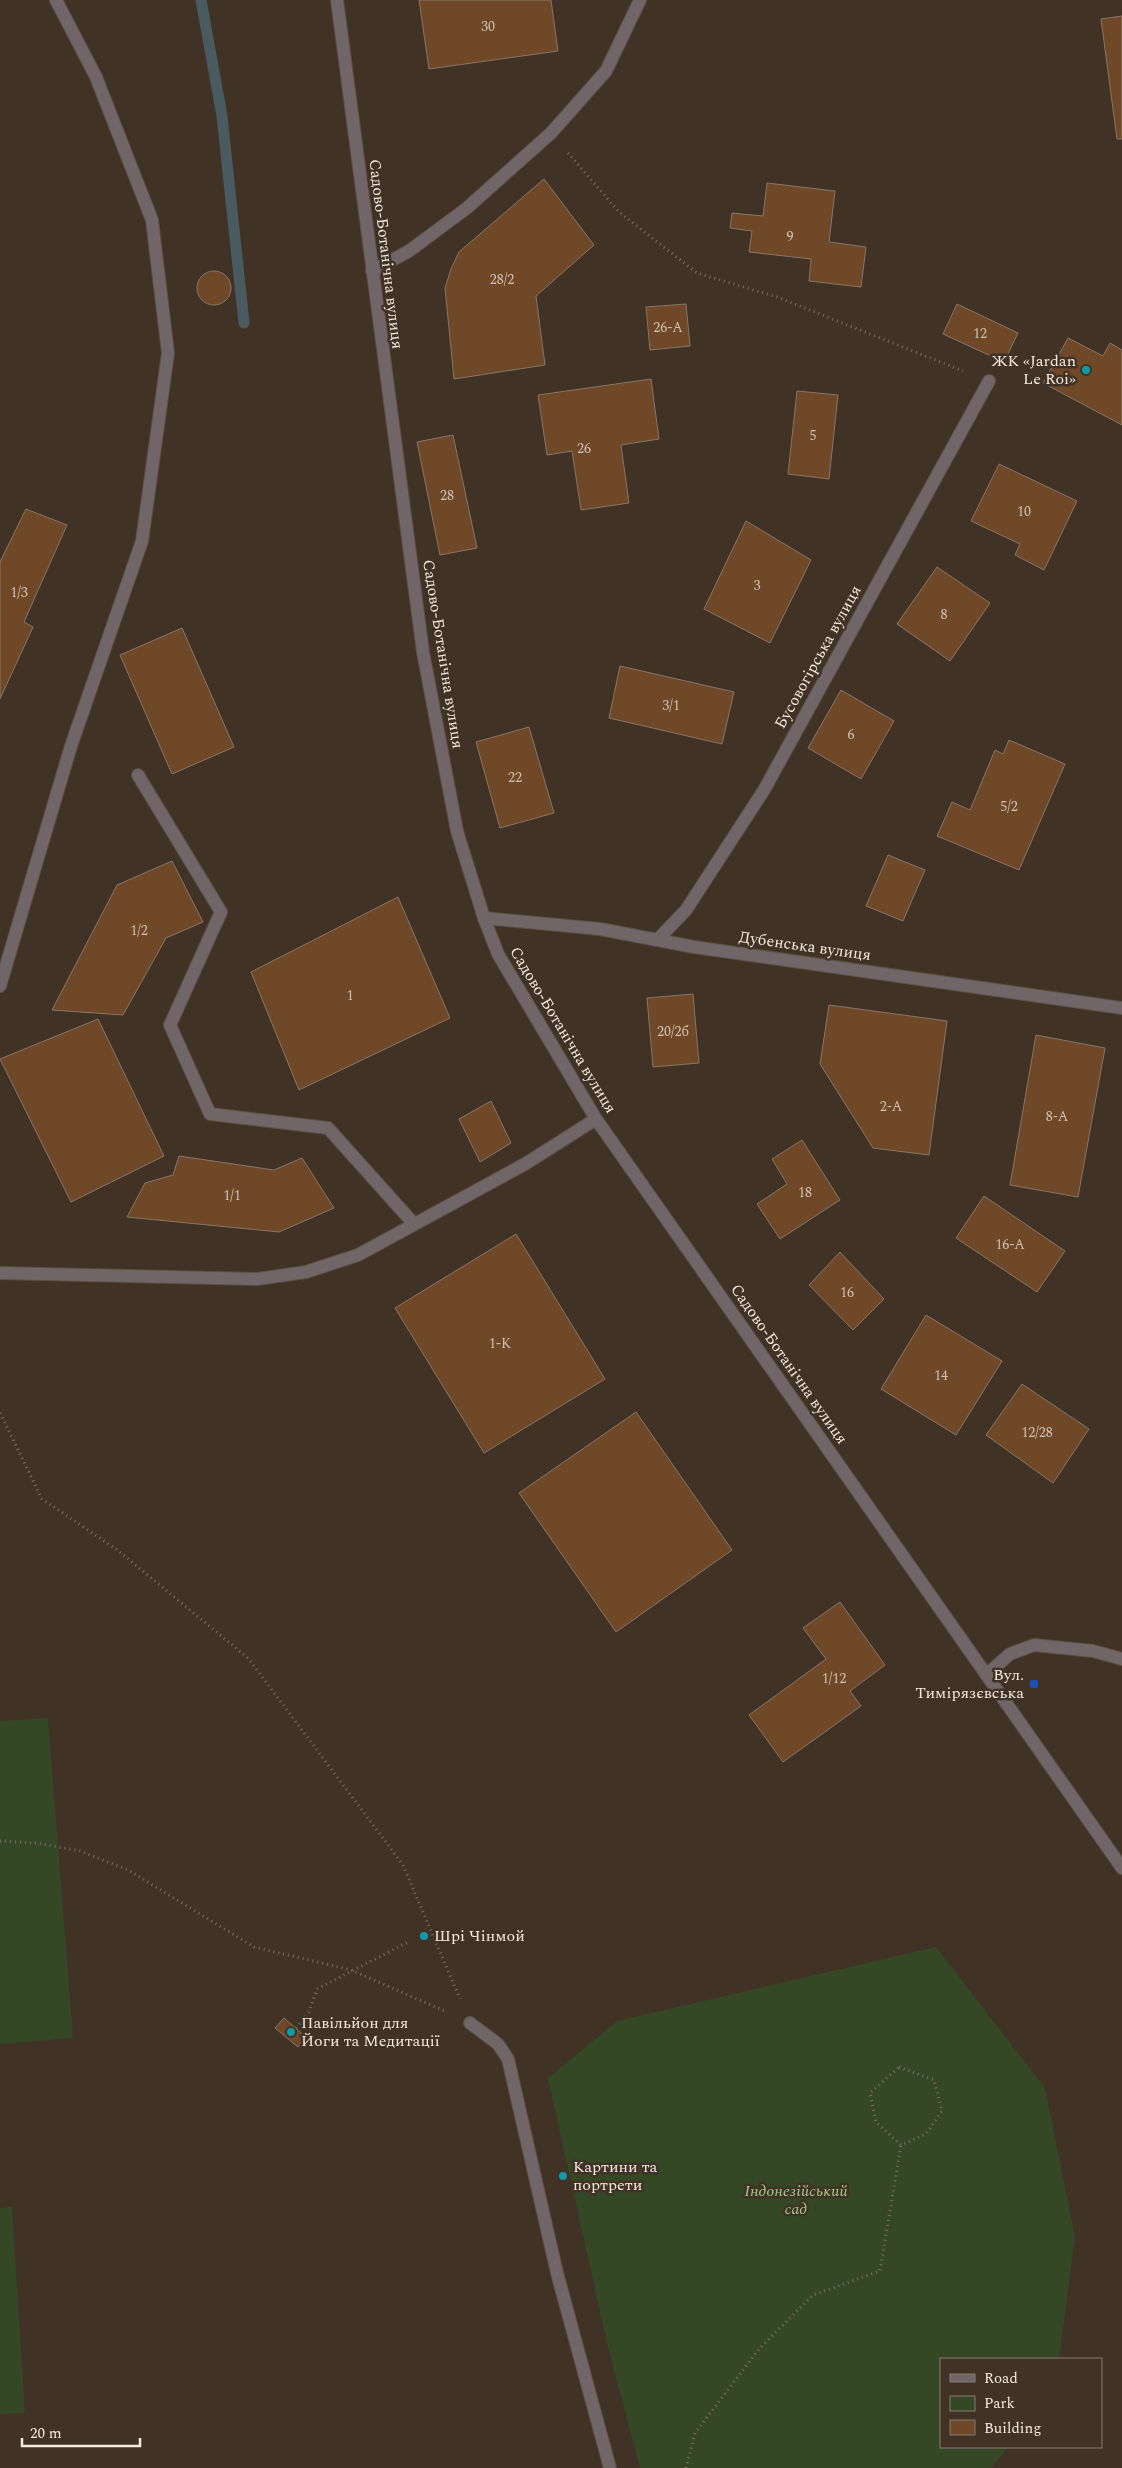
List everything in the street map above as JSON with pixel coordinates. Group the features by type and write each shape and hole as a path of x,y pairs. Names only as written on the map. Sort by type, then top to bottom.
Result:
{"street":[{"path":"0,986 71,746 142,541 168,353 152,220 96,77 56,0"},
{"name":"Садово-Ботанічна вулиця","path":"337,0 423,652 457,831 484,918 498,954 514,984 596,1119 1122,1868"},
{"path":"372,271 409,251 467,208 551,133 606,71 640,0"},
{"name":"Бусовогірська вулиця","path":"659,938 686,910 764,790 989,381"},
{"path":"138,775 222,912 170,1025 210,1114 328,1128 414,1224"},
{"name":"Дубенська вулиця","path":"484,918 659,938 704,948 1122,1008"},
{"path":"0,1273 257,1279 306,1272 358,1255 525,1164 596,1119"},
{"path":"987,1674 1010,1654 1034,1645 1093,1651 1122,1659"},
{"path":"470,2022 498,2044 508,2059 557,2273 610,2468"}],"path":[{"path":"551,133 619,212 697,273 777,297 989,381"},
{"path":"0,1413 42,1499 116,1549 248,1658 403,1865 470,2022"},
{"path":"0,1841 80,1851 128,1870 254,1947 351,1970 470,2022"},
{"path":"296,2028 309,2012 317,1989 410,1941"},
{"path":"899,2067 934,2080 942,2111 926,2134 901,2144 876,2122 870,2093 899,2067"},
{"path":"686,2468 695,2433 759,2349 813,2295 880,2271 901,2144"}],"green space":[{"path":"48,1718 73,2038 0,2044 0,1721"},
{"name":"Індонезійський сад","path":"936,1947 1045,2088 1075,2237 1059,2358 940,2358 940,2448 1008,2448 991,2468 640,2468 608,2347 548,2078 617,2021"},
{"path":"12,2207 25,2413 0,2414 0,2208"}],"building":[{"path":"419,0 551,0 558,51 429,69"},
{"path":"1122,16 1122,139 1117,139 1101,19"},
{"path":"544,179 594,245 536,296 545,365 454,379 445,288 451,269 459,252"},
{"path":"767,183 835,191 829,242 866,247 861,287 809,281 811,259 749,252 752,231 730,228 732,213 763,216"},
{"path":"214,271 221,272 226,276 230,281 230,295 226,300 221,304 214,305 207,304 202,300 198,295 197,288 198,281 202,276 207,272"},
{"path":"686,304 690,346 650,350 646,307"},
{"path":"957,304 1018,333 1004,362 943,334"},
{"name":"ЖК «Jardan Le Roi»","path":"1068,338 1103,356 1110,343 1122,350 1122,425 1043,383"},
{"path":"651,379 659,439 621,445 629,503 581,510 572,451 547,455 538,395"},
{"path":"797,391 838,395 829,479 788,474"},
{"path":"453,435 477,548 440,555 417,442"},
{"path":"999,464 1077,501 1044,570 1015,555 1020,544 971,521"},
{"path":"26,509 67,525 24,622 33,627 0,699 0,562"},
{"path":"746,521 811,560 770,643 704,609"},
{"path":"937,567 990,603 950,661 897,624"},
{"path":"182,628 234,747 172,774 120,655"},
{"path":"620,666 734,692 722,744 609,718"},
{"path":"841,690 894,721 861,779 808,748"},
{"path":"529,727 554,813 500,828 476,742"},
{"path":"1009,740 1065,764 1019,870 937,836 952,802 970,810 995,750 1003,754"},
{"path":"888,855 925,870 903,921 866,906"},
{"path":"172,861 203,922 166,938 123,1015 52,1010 117,885"},
{"path":"398,897 450,1018 299,1090 251,972"},
{"path":"693,994 699,1063 653,1067 647,998"},
{"path":"829,1005 947,1021 929,1155 873,1148 820,1064"},
{"path":"98,1019 164,1156 71,1202 0,1059"},
{"path":"1036,1035 1105,1048 1078,1197 1010,1185"},
{"path":"491,1101 511,1143 480,1162 459,1119"},
{"path":"802,1140 840,1200 780,1239 757,1204 787,1184 772,1159"},
{"path":"179,1156 274,1170 302,1158 334,1208 279,1232 127,1217 145,1183 173,1175"},
{"path":"984,1196 1065,1251 1037,1292 956,1238"},
{"path":"516,1234 605,1379 484,1453 395,1308"},
{"path":"840,1252 884,1299 853,1330 809,1285"},
{"path":"926,1315 1002,1361 956,1435 881,1389"},
{"path":"1022,1384 1089,1429 1053,1483 986,1435"},
{"path":"636,1412 732,1550 616,1632 519,1493"},
{"path":"840,1602 885,1665 850,1691 861,1706 783,1762 749,1715 826,1659 803,1628"},
{"name":"Павільйон для Йоги та Медитації","path":"284,2018 306,2037 298,2047 275,2028"}],"waterway":[{"path":"201,0 222,116 244,323"}],"place":[{"name":"ЖК «Jardan Le Roi»","path":"1086,370"},
{"name":"Вул. Тимірязєвська","path":"1034,1684"},
{"name":"Шрі Чінмой","path":"424,1936"},
{"name":"Павільйон для Йоги та Медитації","path":"291,2032"},
{"name":"Картини та портрети","path":"563,2176"}]}
